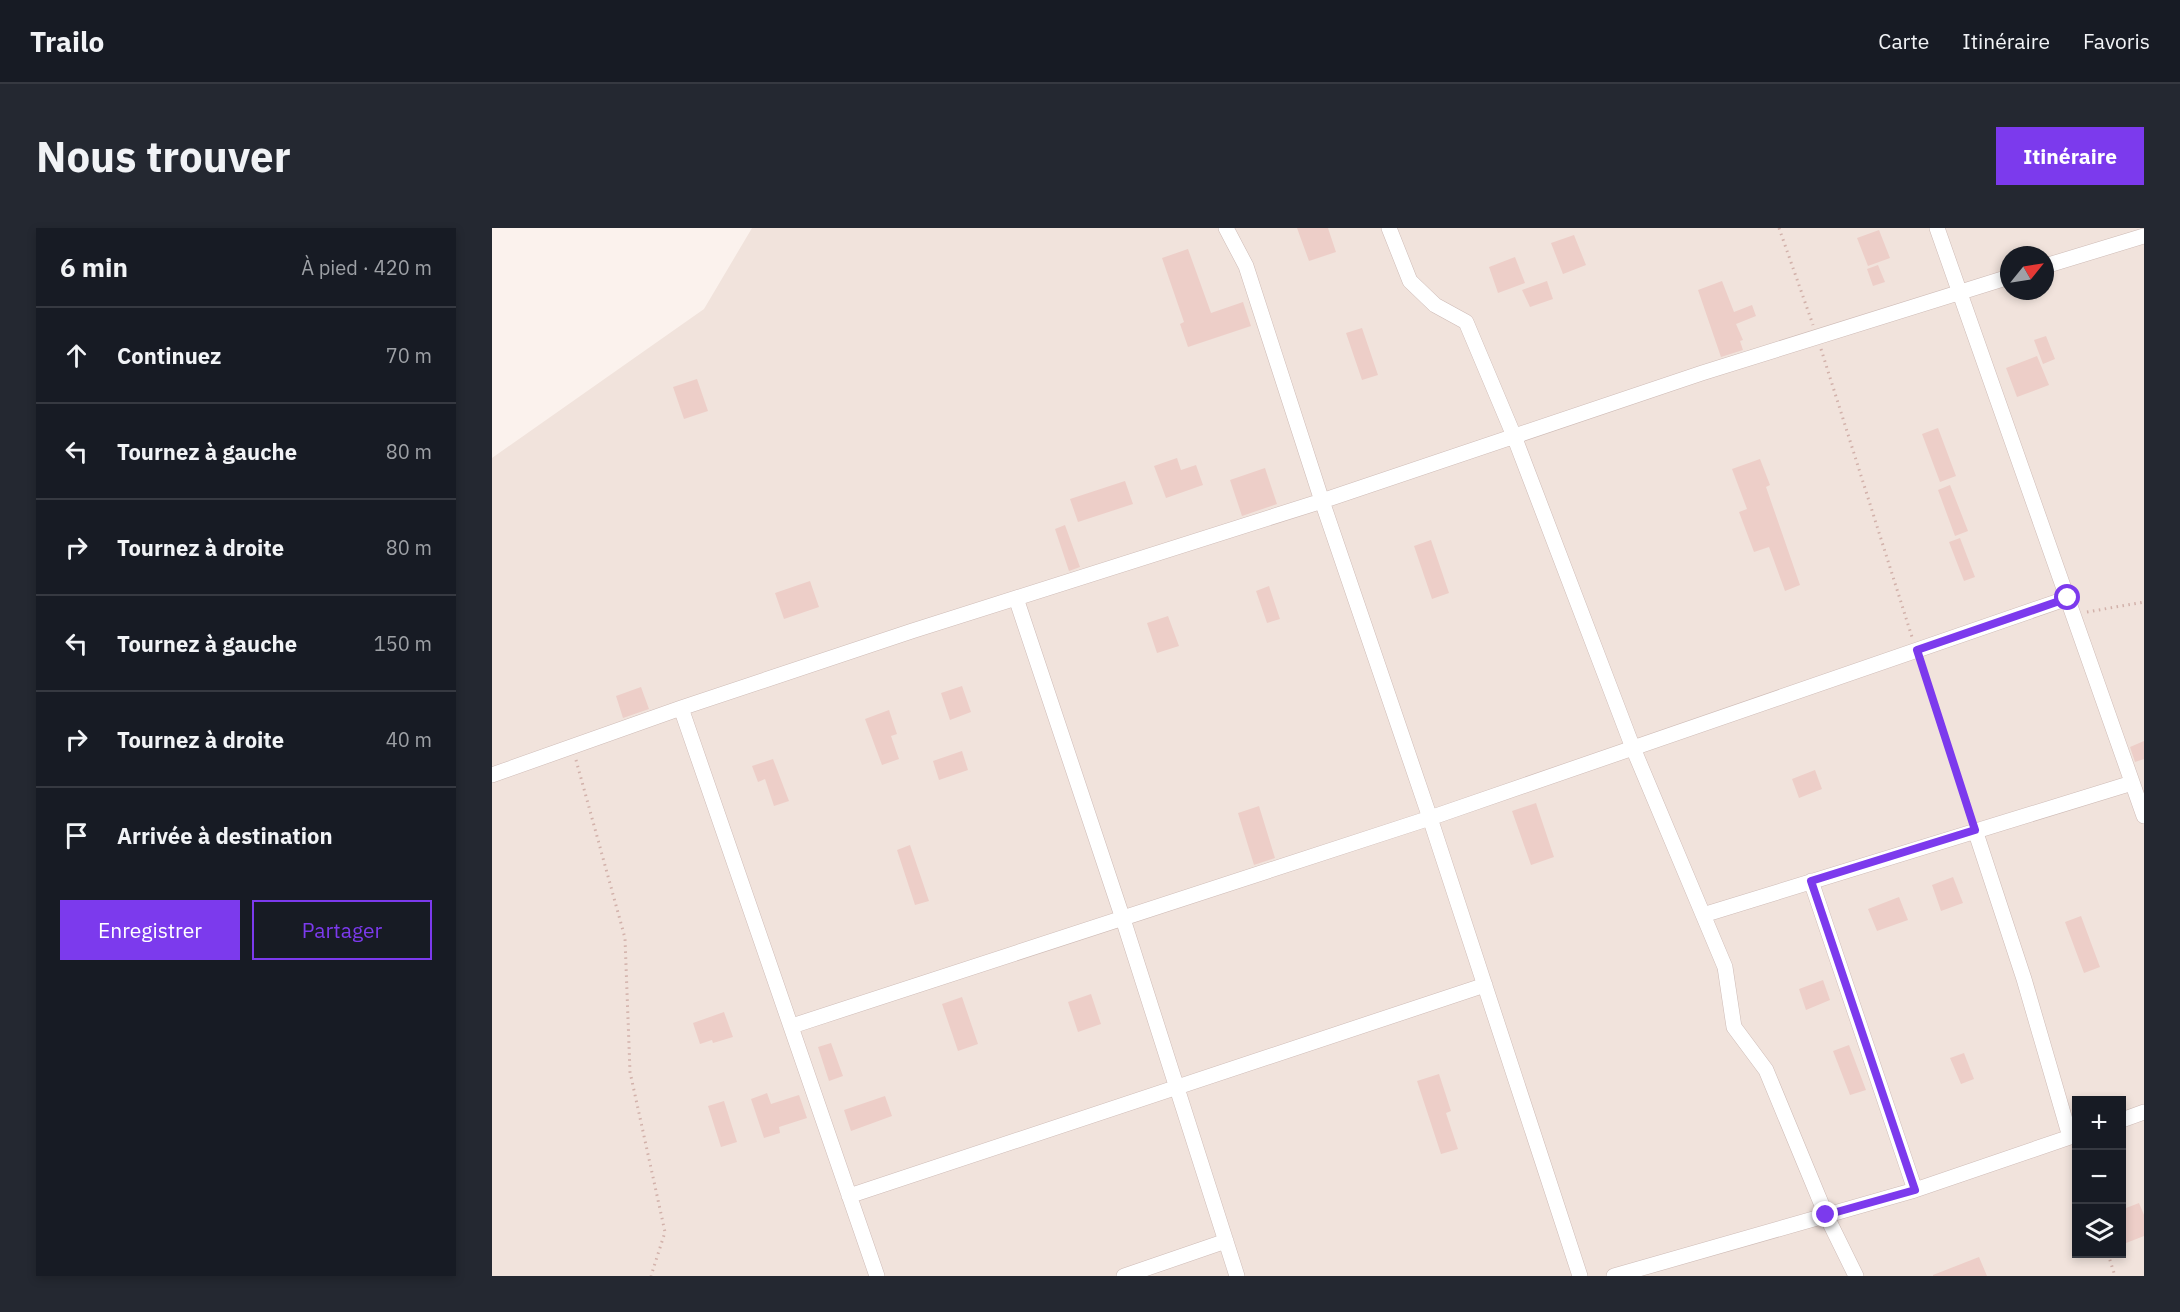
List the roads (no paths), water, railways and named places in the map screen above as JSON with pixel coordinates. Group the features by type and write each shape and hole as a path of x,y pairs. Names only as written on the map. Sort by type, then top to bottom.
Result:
{"street":[{"path":"1226,228 1246,266 1580,1276"},
{"path":"1389,228 1410,281 1435,305 1466,322 1514,436 1633,748 1725,967 1734,1027 1766,1070 1826,1215 1856,1276"},
{"path":"1937,228 2144,816"},
{"path":"2054,263 2144,236"},
{"path":"492,774 681,708 1322,501 1702,373 2000,280"},
{"path":"1016,598 1238,1276"},
{"path":"792,1026 1430,818 2068,598"},
{"path":"681,708 877,1276"},
{"path":"1703,915 2132,783"},
{"path":"1975,830 2072,1133"},
{"path":"1811,881 1915,1190"},
{"path":"849,1196 1485,985"},
{"path":"2126,1118 2144,1112"},
{"path":"1614,1276 1915,1190 2072,1136"},
{"path":"1124,1276 1226,1241"}]}
